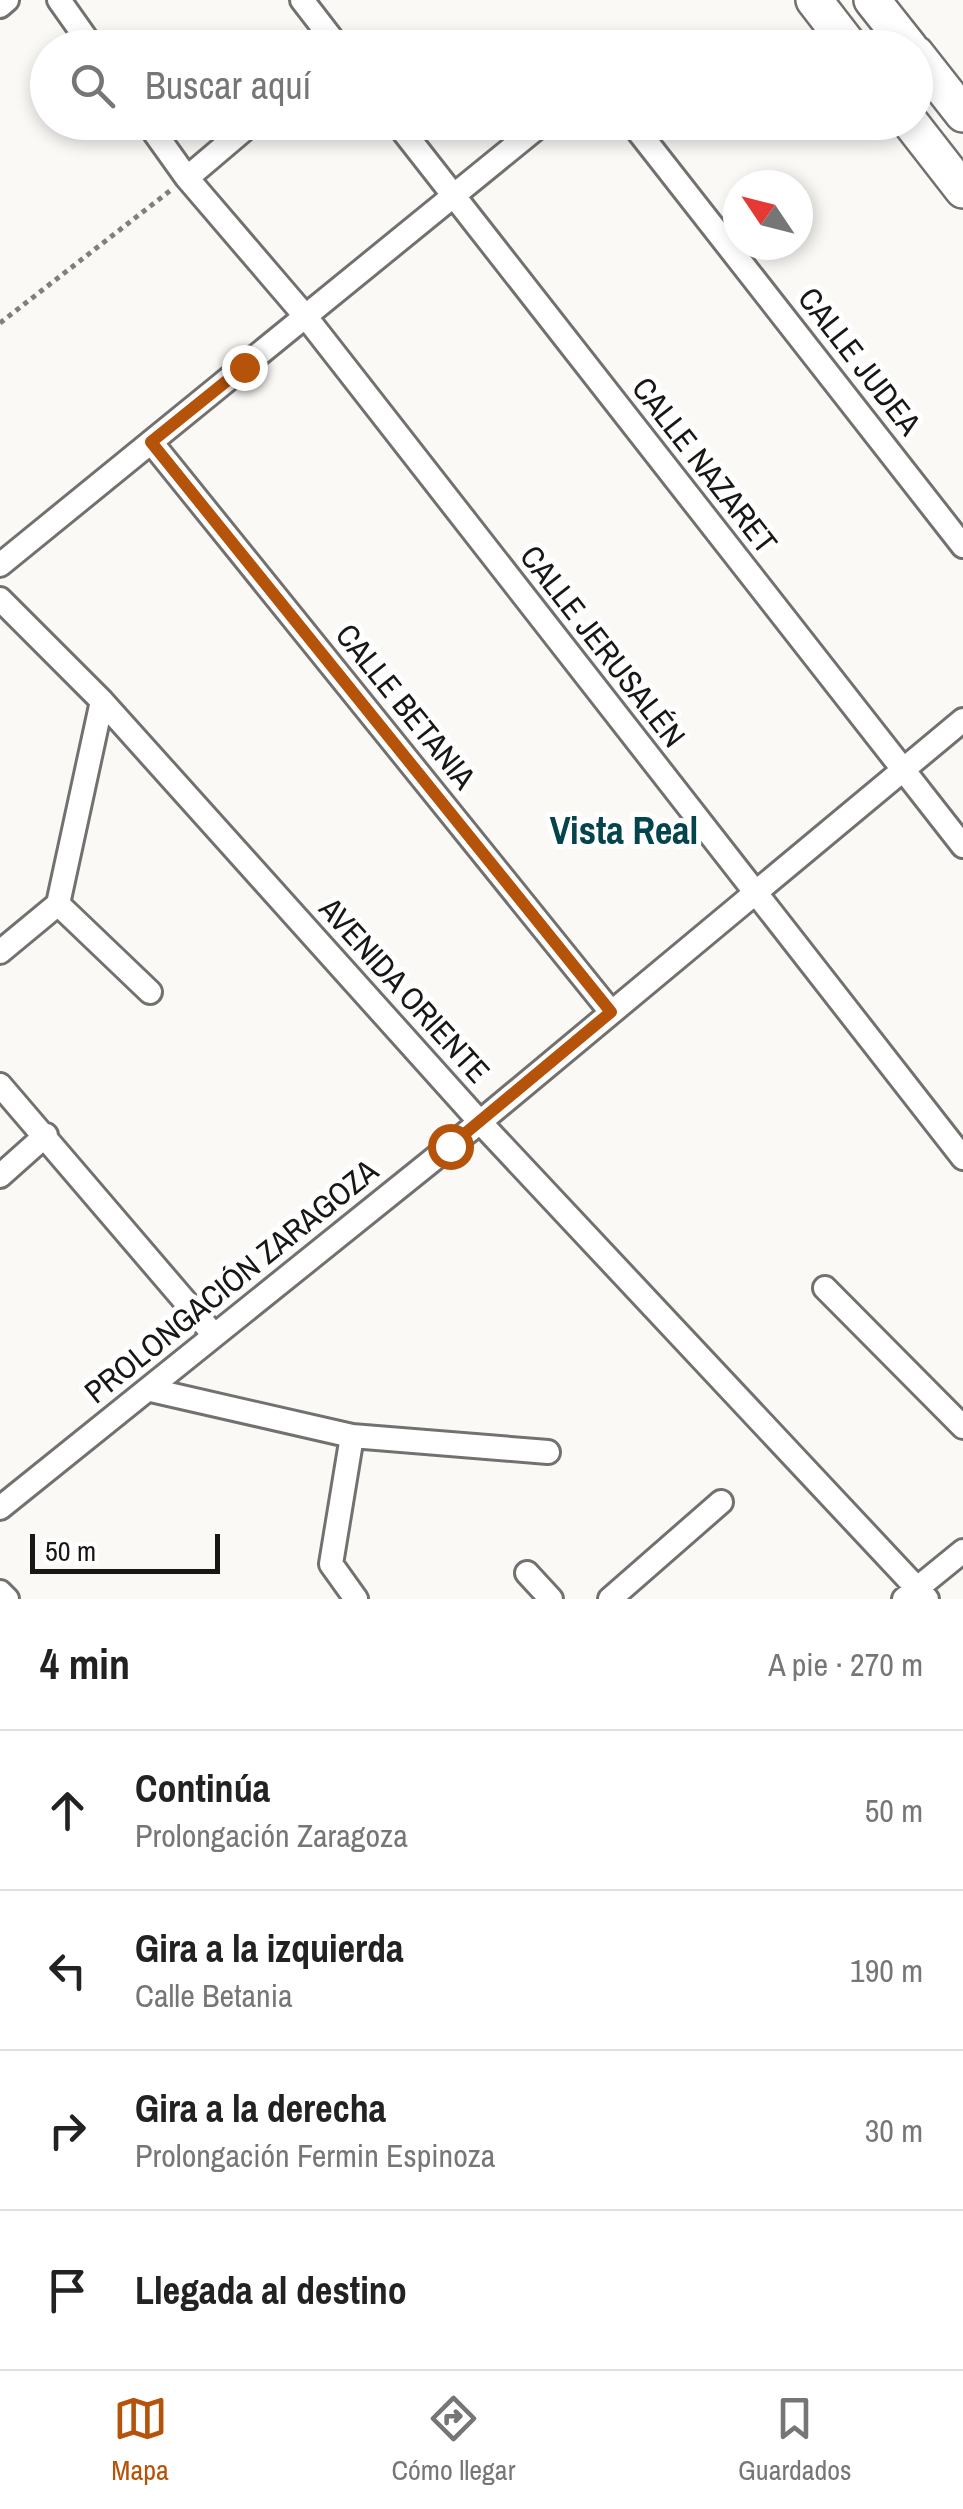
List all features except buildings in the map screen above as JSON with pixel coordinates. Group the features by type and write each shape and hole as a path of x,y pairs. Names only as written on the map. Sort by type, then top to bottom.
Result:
{"main road":[{"path":"814,0 837,30"},
{"path":"872,0 896,30"},
{"path":"933,76 963,114"},
{"path":"924,140 963,190"}],"street":[{"path":"0,6 7,0"},
{"path":"59,0 80,30"},
{"path":"302,0 325,30"},
{"name":"CALLE JERUSALÉN","path":"160,140 186,178 306,316 963,1158"},
{"path":"186,178 232,140"},
{"name":"CALLE NAZARET","path":"410,140 963,846"},
{"path":"0,566 522,140"},
{"name":"CALLE JUDEA","path":"646,140 963,546"},
{"name":"CALLE BETANIA","path":"151,442 611,1012"},
{"name":"AVENIDA ORIENTE","path":"0,598 102,702 480,1122 916,1595"},
{"path":"0,952 58,904 102,702"},
{"name":"PROLONGACIÓN ZARAGOZA","path":"0,1508 480,1122 963,720"},
{"path":"58,904 150,992"},
{"path":"0,1085 214,1335"},
{"path":"0,1176 46,1135"},
{"path":"825,1288 963,1427"},
{"path":"151,1390 352,1436 548,1452"},
{"path":"352,1436 331,1564 356,1599"},
{"path":"610,1599 721,1502"},
{"path":"916,1595 963,1551"},
{"path":"527,1574 551,1599"},
{"path":"0,1592 7,1599"}],"path":[{"path":"0,323 186,178"}],"district":[{"name":"Vista Real","path":"624,830"}],"route":[{"path":"244,367 151,442 611,1012 450,1146"}]}
